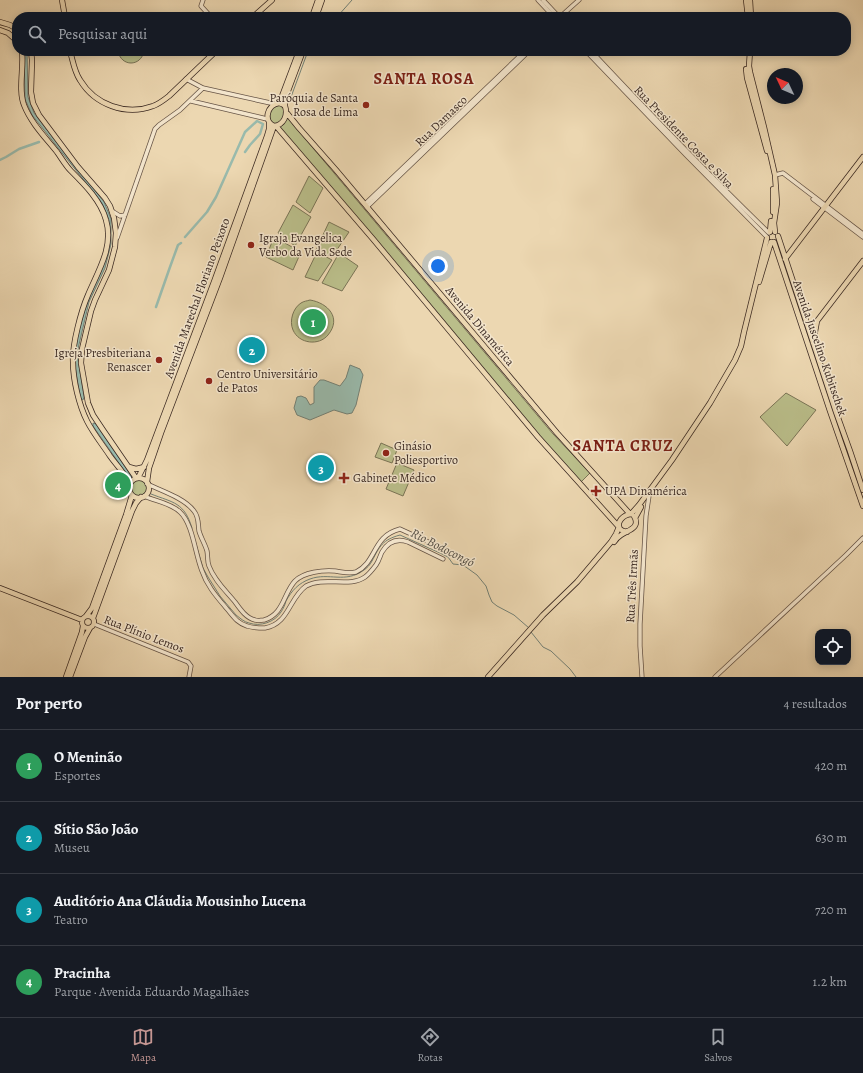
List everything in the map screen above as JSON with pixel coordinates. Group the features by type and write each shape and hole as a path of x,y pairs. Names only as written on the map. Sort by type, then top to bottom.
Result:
{"main road":[{"path":"62,0 64,12"},
{"path":"259,12 272,0"},
{"path":"314,12 318,0"},
{"path":"318,12 322,0"},
{"path":"746,0 747,12"},
{"path":"750,0 751,12"},
{"path":"0,22 12,26"},
{"path":"0,30 8,33 12,37"},
{"path":"22,56 22,97 26,109 32,120 70,170 97,201 106,220 108,237 105,256 88,294 84,307 74,346 73,365 78,399 86,418 128,483 132,495 92,608 84,621 82,632 66,677"},
{"path":"32,56 30,84 32,99 41,119 78,167 102,194 112,211 116,227 113,257 109,270 91,311 82,349 81,363 88,403 93,415 128,467 137,478 143,479 147,483 148,488 148,491 136,503 132,511 93,618 94,621 85,637 70,677"},
{"path":"71,56 75,71 90,93 102,101 117,108 123,109 139,109 154,105 169,96 211,56"},
{"path":"297,56 282,96 268,112 268,121 275,126 368,233 541,441 618,527 627,532"},
{"path":"275,126 280,125 283,122 286,112 285,99 301,56"},
{"path":"632,516 684,442 717,392 735,360 743,339 771,236 773,210 772,175 747,78 746,64 748,56"},
{"path":"488,677 531,628 577,582 611,542 616,534 619,522 622,518 625,516 632,516 639,510 708,412 738,361 744,346 774,223 777,203 775,175 750,72 749,56"},
{"path":"276,103 285,106"},
{"name":"Avenida Dinamérica","path":"286,112 557,433 632,516"},
{"name":"Avenida Marechal Floriano Peixoto","path":"137,478 144,467 215,279 267,136 269,129 268,121"},
{"name":"Avenida Marechal Floriano Peixoto","path":"147,483 149,468 275,126"},
{"path":"785,259 863,157"},
{"name":"Avenida Juscelino Kubitschek","path":"771,236 785,259 863,490"},
{"name":"Avenida Juscelino Kubitschek","path":"771,236 863,506"},
{"path":"809,330 817,322 863,261"},
{"path":"811,354 817,322"},
{"path":"128,467 136,469 144,467"},
{"path":"129,487 137,478"},
{"path":"132,495 135,497 142,497"},
{"path":"548,610 554,607 570,593 619,536 631,530 635,526 636,521 632,516"},
{"path":"0,588 84,621"},
{"path":"84,621 90,616 93,618"},
{"path":"84,621 86,628 92,626"}],"street":[{"path":"204,0 201,6 206,12"},
{"path":"538,0 549,12"},
{"path":"543,0 554,12"},
{"path":"565,12 579,0"},
{"path":"569,12 582,0"},
{"name":"Rua Damasco","path":"366,205 520,56"},
{"name":"Rua Damasco","path":"366,205 524,56"},
{"name":"Rua Presidente Costa e Silva","path":"591,56 692,161 771,236"},
{"name":"Rua Presidente Costa e Silva","path":"596,56 771,236"},
{"path":"186,79 203,88 276,103"},
{"path":"116,239 156,127 191,101 203,88"},
{"path":"191,101 268,121"},
{"path":"775,175 782,174 863,234"},
{"path":"825,206 863,237"},
{"path":"112,211 120,216 125,215"},
{"path":"147,483 185,502 196,512 199,532 206,550 207,559 211,570 223,590 242,611 254,620 269,618 274,615 280,609 293,584 296,580 303,576 323,571 346,573 355,572 364,567 378,544 385,536 394,531 400,529 448,551"},
{"name":"Rua Três Irmãs","path":"642,677 640,624 646,516 649,496"},
{"path":"142,497 172,506 183,515 188,524 204,578 214,593 238,622 251,627 260,628 276,625 285,615 298,593 316,582 352,581 364,577 376,565 383,551 389,544 398,540 408,542 443,559"},
{"path":"715,677 861,543 863,538"},
{"name":"Rua Plínio Lemos","path":"92,626 187,661 191,666 189,677"}],"green space":[{"path":"120,56 142,56 139,60 131,63 123,60"},
{"path":"279,105 282,106 285,111 282,120 274,125 270,119 270,113 273,108"},
{"path":"287,117 553,434 590,473 581,482 547,446 279,128 283,125"},
{"path":"309,176 323,188 310,213 296,202"},
{"path":"293,205 311,217 295,246 278,233"},
{"path":"329,222 349,232 332,257 316,250"},
{"path":"274,237 301,252 293,270 266,257"},
{"path":"317,252 332,260 318,281 305,277"},
{"path":"339,253 358,266 342,291 322,283"},
{"path":"310,300 322,304 327,308 331,312 334,323 332,329 324,339 315,342 304,341 296,335 291,323 292,315 298,305 302,302"},
{"path":"786,393 816,410 787,446 760,417"},
{"name":"Ginásio Poliesportivo","path":"381,443 397,450 392,463 375,457"},
{"path":"397,463 414,470 403,496 386,489"},
{"path":"139,479 145,482 148,488 145,494 139,497 133,494 130,488 133,482"}],"shaded area":[{"path":"24,56 27,56 28,97 34,113 104,202 111,219 111,244 105,268 89,302 77,353 84,397 83,400 80,396 73,354 86,302 109,245 109,220 102,203 32,115 25,99"},
{"path":"350,365 360,369 363,375 356,405 352,413 347,414 334,410 310,420 297,415 294,408 297,397 301,396 306,398 310,405 314,403 314,387 320,380 340,386 346,378"},
{"path":"93,423 96,424 132,477 130,479 93,426"}],"waterway":[{"path":"341,12 352,0"},
{"path":"289,101 306,56"},
{"path":"185,237 207,212 216,197 245,132 257,121 263,124 260,134 245,152"},
{"path":"0,160 19,149 39,142"},
{"path":"156,307 178,245 181,243"},
{"name":"Rio Bodocongó","path":"151,494 172,502 182,508 189,519 192,528"},
{"name":"Rio Bodocongó","path":"195,541 203,568 220,596 236,615 249,623 267,623 278,616 293,590 310,579 317,577 344,577 357,574 369,565 385,541 400,535 448,557 453,564 463,565 477,575 486,586 492,602 514,615 529,628"},
{"name":"Rio Bodocongó","path":"531,632 543,647 551,651 570,669 576,677"}],"place":[{"name":"Paróquia de Santa Rosa de Lima","path":"366,105"},
{"name":"Igraja Evangelica Verbo da Vida Sede","path":"251,245"},
{"name":"O Meninão","path":"313,322"},
{"name":"Sítio São João","path":"252,350"},
{"name":"Igreja Presbiteriana Renascer","path":"159,360"},
{"name":"Centro Universitário de Patos","path":"209,381"},
{"name":"Ginásio Poliesportivo","path":"386,453"},
{"name":"Auditório Ana Cláudia Mousinho Lucena","path":"321,468"},
{"name":"Gabinete Médico","path":"344,478"},
{"name":"Pracinha","path":"118,485"},
{"name":"UPA Dinamérica","path":"596,491"}],"district":[{"name":"SANTA ROSA","path":"424,78"},
{"name":"SANTA CRUZ","path":"623,445"}]}
